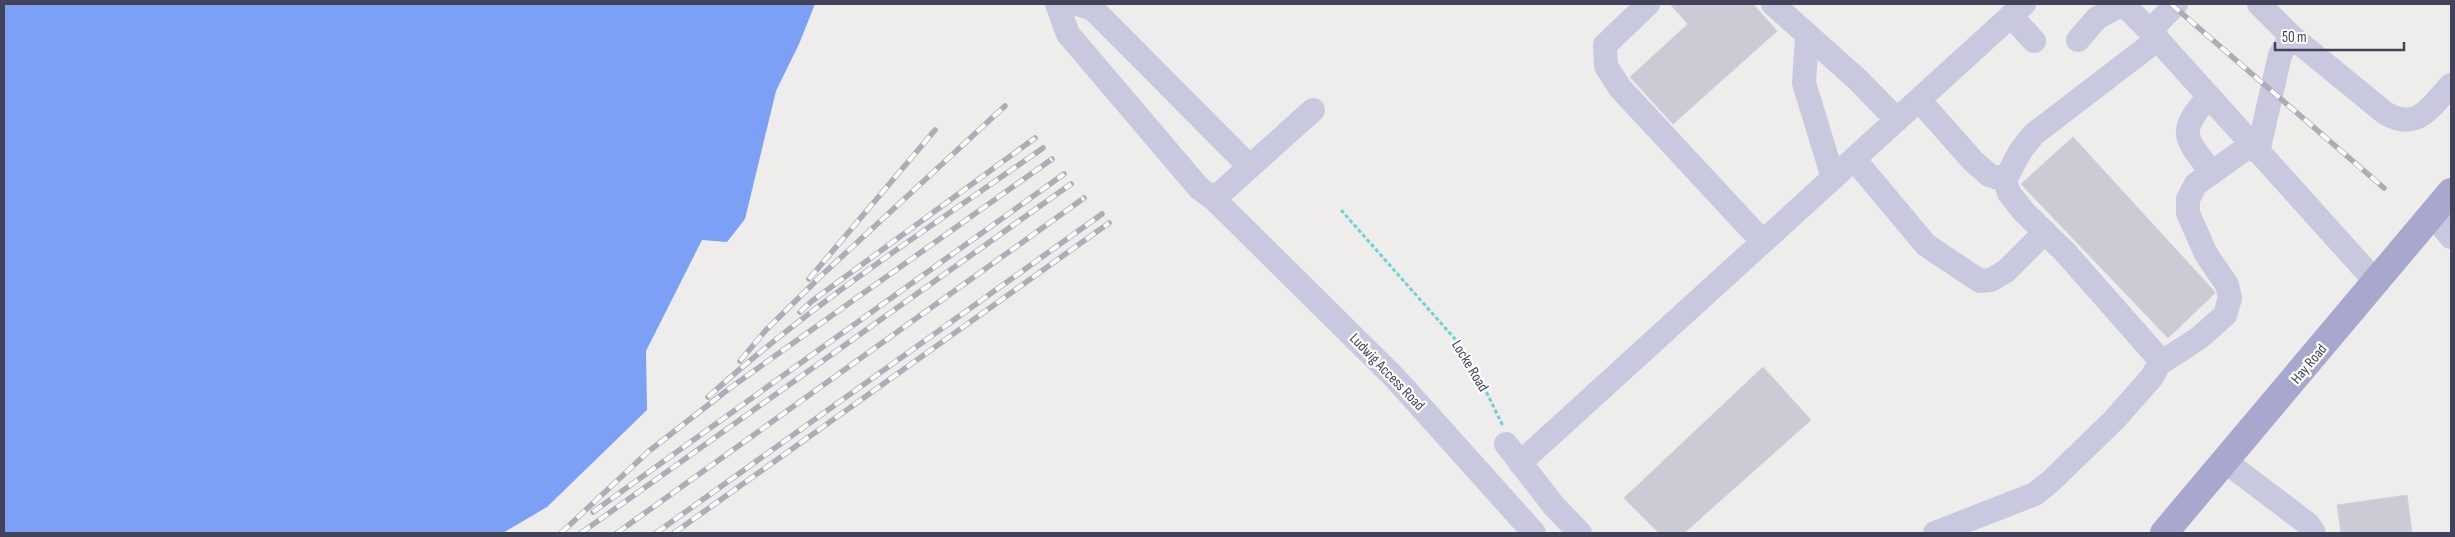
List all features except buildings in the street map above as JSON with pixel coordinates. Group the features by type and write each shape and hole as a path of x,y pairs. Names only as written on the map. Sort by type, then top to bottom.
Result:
{"main road":[{"name":"Hay Road","path":"2175,529 2226,462 2451,192"}],"street":[{"name":"Ludwig Access Road","path":"1057,4 1068,34 1199,188 1234,217 1395,378 1534,533"},
{"path":"1078,4 1093,9 1250,167"},
{"path":"1648,4 1605,45 1606,66 1620,88 1763,242"},
{"path":"1773,4 1806,36 1857,79 1897,120"},
{"path":"2078,40 2097,18 2123,4 2154,35 2376,282"},
{"path":"2162,362 2009,193 2005,180 2021,150 2034,134 2154,35 2176,4"},
{"path":"2259,4 2291,36 2385,113 2397,120 2413,121 2422,116 2451,85"},
{"path":"1520,463 2018,10 2034,40"},
{"path":"1806,36 1804,83 1833,178"},
{"path":"1936,533 2035,494 2074,460 2114,420 2162,362 2199,338 2225,315 2230,298 2227,284 2206,254 2188,213 2188,199 2196,184 2255,148 2280,55 2291,36"},
{"path":"2209,96 2195,112 2186,132 2187,140 2212,173"},
{"path":"1919,100 1972,161 1989,175 2005,180"},
{"path":"1214,199 1313,110"},
{"path":"1854,159 1926,245 1980,281 1991,280 2006,270 2045,232"},
{"path":"2432,214 2451,236"},
{"path":"1506,444 1554,506 1580,533"},
{"path":"2226,462 2308,524 2314,533"}],"path":[{"name":"Locke Road","path":"1341,210 1455,339 1480,379 1503,425 1506,444"}],"water":[{"path":"4,4 815,4 799,44 776,91 745,219 727,242 702,240 646,351 647,410 547,507 503,533 4,533"}],"railway":[{"path":"2171,4 2384,188"},
{"path":"740,361 766,330 823,274 1005,106"},
{"path":"809,279 935,130"},
{"path":"800,312 812,301 1035,138"},
{"path":"708,397 747,363 829,298 1043,148"},
{"path":"561,533 649,451 730,388 1052,159"},
{"path":"593,512 1064,174"},
{"path":"581,533 1071,184"},
{"path":"617,533 1084,198"},
{"path":"656,533 1102,214"},
{"path":"674,533 1109,223"}]}
